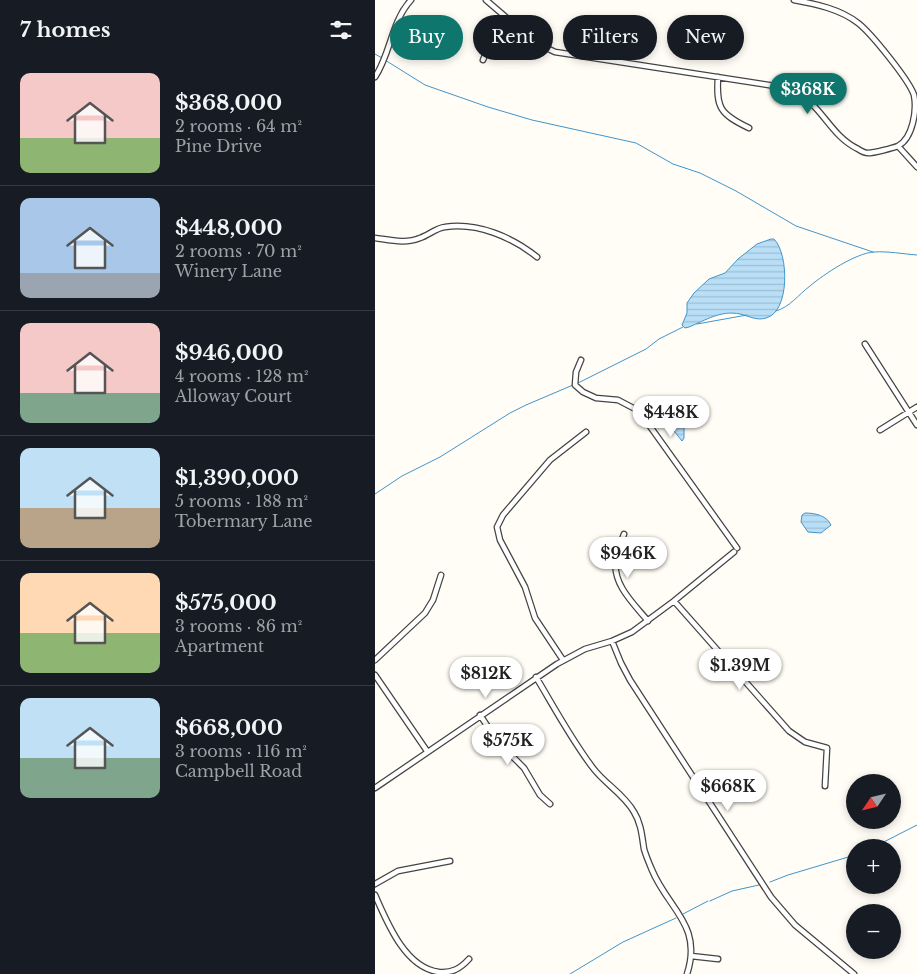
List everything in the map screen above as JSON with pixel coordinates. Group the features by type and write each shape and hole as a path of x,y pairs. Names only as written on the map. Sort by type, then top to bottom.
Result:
{"street":[{"path":"375,77 399,17 411,0"},
{"path":"486,0 503,15"},
{"path":"553,51 775,86 791,91 811,104 834,132 850,145 867,154 898,146 912,127 915,117 917,106 911,87 872,36 858,22 834,10 794,0"},
{"path":"718,77 717,97 722,110 737,122 749,128"},
{"path":"898,146 917,167"},
{"path":"375,238 410,241 447,226 473,228 491,231 518,244 537,257"},
{"path":"865,344 917,425"},
{"path":"375,788 563,660 632,632 674,601 735,550 639,411 618,400 596,398 583,392 575,384 576,372 581,360"},
{"path":"880,430 917,406"},
{"path":"563,660 535,618 525,587 500,540 497,527 503,516 550,460 586,432"},
{"path":"623,534 616,560 617,578 647,621"},
{"path":"375,660 425,613 433,600 441,575"},
{"path":"674,601 789,731 805,742 827,748 825,786"},
{"path":"613,641 630,680 771,897 795,925 848,972 854,974"},
{"path":"375,675 427,751"},
{"path":"536,677 594,769 626,801 635,813 655,877 677,908 686,927 691,956 687,974"},
{"path":"480,715 498,742 524,768 541,795 550,804"},
{"path":"375,884 398,871 450,861"},
{"path":"375,895 399,942 410,958 419,965 432,971 448,971 460,968 469,959"},
{"path":"691,956 718,959"}],"water":[{"path":"774,239 779,246 785,282 783,294 774,313 766,318 759,319 740,314 726,313 689,327 685,328 682,325 687,313 687,303 694,293 709,279 725,273 738,259 757,244"},
{"path":"674,403 684,403 688,409 682,441 666,421 668,407"},
{"path":"805,513 821,516 827,519 831,525 821,533 808,532 801,522 802,515"}],"waterway":[{"path":"375,54 382,58"},
{"path":"385,60 425,85 488,107 532,120 636,143 673,164 700,173 736,191 796,226 873,252"},
{"path":"776,311 790,304 806,289 832,270 858,256 874,252 917,255"},
{"path":"697,324 747,315"},
{"path":"576,384 646,349 659,339 683,327"},
{"path":"375,494 402,476 440,457 510,413 573,385"},
{"path":"890,839 917,825"},
{"path":"770,882 846,858"},
{"path":"710,901 732,891 759,885"},
{"path":"683,914 708,901"},
{"path":"570,974 623,942 676,918"}]}
